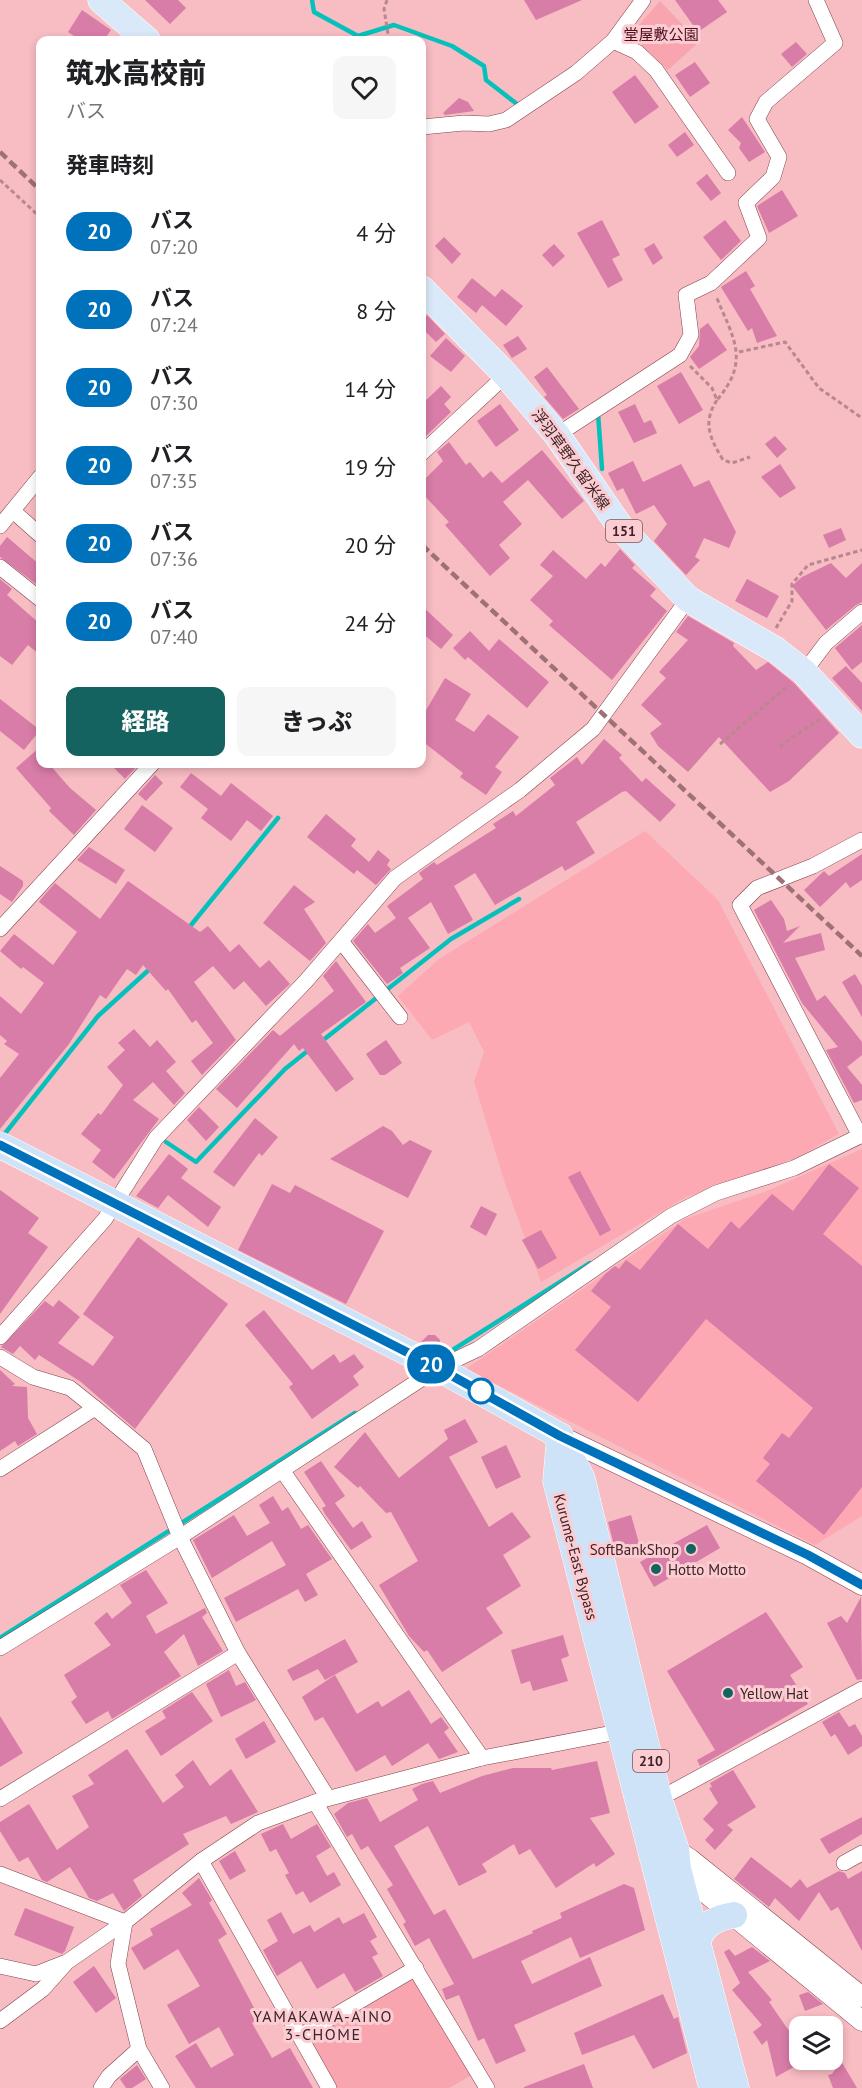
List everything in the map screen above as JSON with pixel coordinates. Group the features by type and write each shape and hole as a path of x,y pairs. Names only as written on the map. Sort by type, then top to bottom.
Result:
{"highway":[{"path":"0,1145 438,1368 560,1436"},
{"name":"Kurume-East Bypass","path":"560,1436 582,1479 632,1729 664,1856 712,2088"},
{"name":"Kurume-East Bypass","path":"632,1729 659,1799 664,1856 697,1942 736,2088"},
{"path":"697,1942 702,1930 710,1923 734,1915"}],"main road":[{"path":"101,0 142,36"},
{"name":"浮羽草野久留米線","path":"426,293 506,375 557,435 621,528 688,599 766,644 804,672 862,735"}],"street":[{"path":"426,126 489,124 506,120 576,73 613,41 643,0"},
{"path":"557,435 680,355 691,335 686,295 711,283 759,238 746,204 773,177 779,157 758,119 766,102 835,43 816,0"},
{"path":"613,41 637,52 656,70 728,173"},
{"path":"426,449 506,375"},
{"path":"0,526 36,482"},
{"path":"13,511 36,531"},
{"path":"0,567 36,596"},
{"path":"0,1337 105,1219 156,1138 306,981 395,878 520,790 593,729 688,599"},
{"path":"804,672 826,643 862,612"},
{"path":"0,929 148,768"},
{"path":"0,1648 180,1537 438,1368 478,1349 671,1216 716,1193 794,1168 861,1136 740,905 757,888 813,866 862,840"},
{"path":"341,941 400,1017"},
{"path":"0,1357 33,1377 70,1388 144,1449 180,1537 238,1653 416,1968 487,2088"},
{"path":"0,1469 95,1408"},
{"path":"560,1436 808,1555 862,1585"},
{"path":"282,1470 482,1758"},
{"path":"0,1799 238,1653"},
{"path":"659,1799 862,1689"},
{"path":"0,1966 36,1974 67,1962 125,1922 201,1861 258,1823 322,1800 482,1758 632,1729"},
{"path":"844,1863 862,1853"},
{"path":"664,1856 734,1915 852,1991"},
{"path":"664,1856 852,1991 862,2021"},
{"path":"201,1861 329,2088"},
{"path":"0,1874 125,1922"},
{"path":"125,1922 118,1964 139,2049 162,2088"},
{"path":"0,2021 43,1989 67,1962"},
{"path":"300,2036 416,1968"},
{"path":"100,2088 109,2076 139,2049"}],"path":[{"path":"387,0 384,9 388,36"},
{"path":"0,180 36,213"},
{"path":"711,283 739,352 729,386 710,412 708,436 723,460 732,463 750,457"},
{"path":"739,352 785,342 819,388 862,418"},
{"path":"680,355 712,388 717,400"},
{"path":"766,644 792,601 792,584 808,564 862,550"},
{"path":"720,744 804,672"},
{"path":"780,747 797,732 806,730 836,707"}],"shaded area":[{"path":"645,831 718,900 839,1134 796,1158 686,1197 541,1282 505,1183 474,1082 484,1052 469,1022 432,1040 398,996 439,959"},
{"path":"862,1149 862,1516 815,1545 466,1369 685,1219 767,1191"}],"green space":[{"name":"堂屋敷公園","path":"660,1 699,42 668,70 649,52 625,41"},
{"path":"416,1968 477,2072 449,2088 329,2088 300,2036"}],"building":[{"path":"145,0 178,0 186,8 170,24"},
{"path":"524,0 582,0 536,20"},
{"path":"675,0 718,0 727,12 698,32"},
{"path":"82,10 111,30 107,36 74,36 68,32"},
{"path":"796,42 807,54 792,67 781,54"},
{"path":"695,62 710,83 690,97 675,75"},
{"path":"635,75 659,107 635,124 612,92"},
{"path":"459,98 468,102 474,111 445,115 443,113"},
{"path":"742,117 765,152 749,162 739,148 741,143 728,130"},
{"path":"685,132 694,145 677,157 668,145"},
{"path":"707,174 721,193 711,201 696,183"},
{"path":"782,190 798,216 769,233 757,206"},
{"path":"602,220 620,255 612,259 623,280 608,288 577,233"},
{"path":"725,220 741,241 721,260 703,237"},
{"path":"444,237 461,254 452,264 435,246"},
{"path":"654,243 663,258 653,265 644,249"},
{"path":"554,244 565,256 553,267 542,255"},
{"path":"746,271 755,286 750,289 777,336 757,343 752,328 748,331 721,287"},
{"path":"472,278 495,297 502,289 523,306 506,326 482,305 476,313 457,297"},
{"path":"426,316 445,334 436,342 426,332"},
{"path":"708,323 727,350 699,369 690,357 699,346 700,329"},
{"path":"518,336 527,349 512,358 503,345"},
{"path":"446,338 465,356 451,372 430,356"},
{"path":"547,367 579,409 563,419 544,397 547,395 534,377"},
{"path":"681,372 703,410 679,424 657,386"},
{"path":"441,386 451,397 444,404 451,412 426,436 426,400"},
{"path":"500,404 519,430 496,447 477,421"},
{"path":"635,404 644,423 651,420 657,433 634,443 618,412"},
{"path":"775,436 787,449 777,458 765,444"},
{"path":"449,442 466,465 470,462 483,478 491,471 502,483 542,450 584,501 562,519 528,480 503,502 522,524 499,545 510,558 490,576 445,525 449,522 426,497 426,478 443,461 437,452"},
{"path":"633,461 643,482 681,464 694,487 709,480 736,532 729,548 704,538 695,557 700,560 686,575 654,541 667,524 654,505 636,514 623,488 617,491 608,473"},
{"path":"780,464 796,488 780,498 761,477"},
{"path":"841,528 846,540 829,548 823,535"},
{"path":"7,537 36,562 36,584 0,557 0,546"},
{"path":"620,549 635,565 632,568 656,589 650,596 667,611 612,680 549,625 553,621 530,600 553,576 540,565 553,550 586,579 601,563 605,567"},
{"path":"831,563 846,578 862,563 862,602 826,630 792,586 802,577"},
{"path":"0,579 12,589 7,595 36,620 36,652 28,645 12,665 0,656"},
{"path":"747,579 779,596 767,618 735,601"},
{"path":"426,610 453,635 441,649 426,636"},
{"path":"688,616 734,643 733,646 756,670 768,662 794,683 839,733 789,781 770,792 719,737 688,772 658,746 650,733 662,724 641,705 666,678 659,672 688,640 676,632"},
{"path":"862,625 862,662 852,670 835,648"},
{"path":"470,631 489,651 499,639 549,682 527,708 468,657 465,660 453,648"},
{"path":"846,666 862,683 862,711 832,678"},
{"path":"445,678 471,694 455,720 474,732 488,714 519,737 495,767 502,772 486,795 460,777 463,773 426,744 426,710"},
{"path":"0,699 36,727 36,735 24,750 0,731"},
{"path":"604,739 622,755 619,758 642,782 646,778 676,805 660,822 626,791 622,792 576,822 595,853 565,871 562,866 495,905 475,873 454,886 473,920 448,934 431,902 408,918 430,948 400,968 403,973 387,984 353,941 368,924 375,933 396,918 387,906 423,879 419,873 434,862 437,865 496,828 493,824 513,811 516,816 555,785 550,778 577,757 582,765"},
{"path":"36,750 36,768 52,768 70,788 96,810 74,835 49,811 51,808 16,768"},
{"path":"114,768 135,768 125,779"},
{"path":"191,773 221,796 231,783 273,816 261,831 247,820 231,841 201,818 208,809 180,787"},
{"path":"155,775 163,783 146,801 138,794"},
{"path":"142,805 173,828 155,852 124,829"},
{"path":"326,814 356,839 351,846 369,862 378,850 390,860 387,865 391,869 376,885 357,870 354,874 307,837"},
{"path":"89,847 125,870 116,884 77,860"},
{"path":"862,854 862,880 850,888 846,882 820,907 804,890 824,871 829,876"},
{"path":"0,866 23,881 23,886 12,902 0,894"},
{"path":"128,881 200,932 208,926 230,952 239,944 260,968 269,960 290,984 266,1006 244,981 234,990 213,966 194,982 236,1040 202,1075 191,1061 213,1043 196,1020 192,1023 168,989 166,991 143,965 136,975 127,969 106,999 100,995 69,1044 0,1129 0,1078 19,1054 4,1044 7,1041 0,1035 0,996 21,1014 44,983 23,967 21,969 0,951 14,934 53,965 77,932 39,902 55,883 100,919"},
{"path":"294,885 315,902 304,909 326,943 310,961 263,923"},
{"path":"771,900 784,919 787,931 800,926 783,943 821,933 825,950 795,958 817,1001 825,995 862,1042 862,1055 847,1067 862,1085 862,1100 854,1103 826,1050 838,1047 802,1003 754,910"},
{"path":"336,961 366,1002 321,1034 354,1079 336,1092 303,1048 299,1051 294,1044 237,1108 216,1089 273,1030 280,1036 334,991 323,976"},
{"path":"855,974 862,986 862,1017 842,982"},
{"path":"134,1029 150,1047 157,1040 176,1062 166,1071 185,1093 174,1105 153,1082 133,1100 159,1119 114,1179 92,1162 101,1150 81,1134 98,1113 101,1115 123,1085 107,1067 125,1050 118,1043"},
{"path":"386,1040 402,1063 385,1075 380,1075 366,1054"},
{"path":"199,1107 219,1127 206,1141 187,1120"},
{"path":"255,1118 278,1137 262,1156 259,1153 234,1187 213,1172"},
{"path":"383,1126 392,1131 403,1145 410,1140 432,1151 408,1198 330,1159"},
{"path":"169,1154 188,1169 181,1178 221,1207 208,1227 168,1195 158,1208 136,1196"},
{"path":"829,1164 859,1188 823,1234 862,1266 862,1487 824,1535 756,1481 770,1464 763,1458 782,1433 789,1438 813,1408 706,1319 638,1402 575,1350 611,1307 591,1291 615,1266 619,1269 626,1260 640,1270 678,1224 708,1249 731,1221 739,1229 772,1194 793,1211"},
{"path":"580,1171 611,1230 600,1236 568,1177"},
{"path":"272,1184 290,1193 295,1185 384,1231 346,1304 238,1250"},
{"path":"0,1190 39,1218 28,1233 48,1247 0,1314"},
{"path":"481,1206 497,1214 486,1236 470,1227"},
{"path":"541,1230 557,1258 538,1269 522,1240"},
{"path":"138,1237 228,1304 135,1429 81,1382 39,1355 35,1360 20,1346 13,1354 1,1347 45,1301 53,1307 59,1300 80,1317 58,1343 93,1366 114,1337 83,1314"},
{"path":"264,1310 312,1370 334,1354 340,1363 354,1354 364,1367 353,1376 359,1385 312,1419 289,1387 293,1384 245,1325"},
{"path":"428,1335 435,1335 440,1340 440,1352 421,1342"},
{"path":"0,1370 15,1384 12,1386 27,1387 28,1418 37,1434 18,1446 15,1441 0,1451"},
{"path":"465,1419 478,1442 449,1457 489,1527 512,1512 531,1537 503,1555 521,1586 486,1608 503,1633 442,1672 427,1650 424,1652 409,1636 379,1585 418,1561 391,1512 386,1513 360,1486 358,1488 334,1467 365,1432 399,1478 448,1439 444,1430"},
{"path":"506,1445 521,1477 496,1489 481,1457"},
{"path":"321,1461 345,1496 335,1503 353,1528 362,1521 372,1537 351,1550 325,1514 322,1508 326,1506 304,1472"},
{"path":"273,1496 282,1511 288,1507 301,1529 308,1525 332,1559 306,1574 318,1595 305,1602 298,1589 236,1622 224,1598 286,1565 272,1541 212,1578 193,1540 234,1515 247,1536 270,1523 259,1505"},
{"path":"631,1515 641,1550 617,1557 608,1522"},
{"name":"SoftBankShop","path":"707,1525 720,1548 654,1587 640,1562"},
{"path":"146,1570 168,1603 146,1616 156,1634 205,1608 207,1613 202,1617 223,1651 198,1666 184,1634 164,1652 181,1676 112,1719 108,1711 86,1724 71,1702 77,1697 64,1675 111,1645 94,1623 107,1612 112,1619 132,1603 120,1585"},
{"path":"861,1597 862,1679 857,1680 827,1623 841,1616 847,1623"},
{"name":"Yellow Hat","path":"766,1612 803,1667 790,1675 808,1704 700,1766 697,1760 715,1750 667,1671"},
{"path":"563,1635 569,1656 561,1659 568,1681 533,1691 530,1681 521,1684 511,1650"},
{"path":"345,1639 358,1662 325,1680 318,1669 293,1681 287,1670"},
{"path":"229,1670 236,1686 245,1682 256,1700 221,1717 206,1684"},
{"path":"335,1675 357,1714 378,1701 382,1707 409,1690 431,1724 441,1717 449,1728 444,1732 458,1752 439,1759 428,1743 392,1766 385,1755 356,1772 323,1717 315,1721 302,1697"},
{"path":"192,1692 213,1721 161,1756 145,1731 166,1718 162,1711"},
{"path":"839,1712 849,1727 855,1724 862,1736 862,1746 848,1755 835,1734 831,1737 822,1722"},
{"path":"0,1716 23,1753 0,1767"},
{"path":"264,1721 276,1742 246,1759 235,1739"},
{"path":"127,1749 163,1803 184,1787 175,1775 193,1760 210,1786 231,1769 258,1812 231,1824 226,1816 183,1834 189,1844 133,1880 142,1896 124,1911 113,1893 97,1901 89,1898 70,1867 47,1882 42,1880 28,1857 19,1862 0,1831 0,1822 29,1804 57,1850 89,1827 72,1796 94,1784 88,1775"},
{"path":"597,1761 610,1813 590,1818 615,1854 596,1867 594,1863 556,1888 530,1849 519,1855 514,1844 482,1864 487,1872 459,1886 428,1826 394,1846 434,1915 445,1909 473,1959 533,1933 532,1931 562,1918 560,1913 624,1884 634,1888 645,1930 580,1958 571,1937 521,1961 532,1984 590,1957 602,1986 514,2025 526,2051 496,2064 484,2038 478,2041 459,1995 446,2000 442,1989 454,1984 429,1938 415,1946 403,1924 406,1922 387,1889 393,1885 368,1846 361,1850 352,1834 347,1837 334,1814 348,1803 367,1798 380,1822 418,1800 412,1789 422,1784 433,1781 440,1793 482,1776 513,1768 551,1768 552,1770"},
{"path":"733,1770 756,1807 727,1825 733,1830 715,1850 705,1840 714,1830 703,1819 718,1803 709,1788 712,1787 710,1783"},
{"path":"862,1817 862,1834 829,1854 820,1839"},
{"path":"283,1824 291,1839 317,1824 331,1847 316,1856 327,1876 334,1872 341,1885 310,1903 303,1891 296,1895 285,1875 289,1873 276,1849 270,1852 261,1834"},
{"path":"235,1851 246,1871 230,1880 219,1861"},
{"path":"751,1857 791,1888 800,1879 807,1888 839,1871 845,1873 848,1879 862,1871 862,1951 838,1907 831,1911 819,1892 799,1921 775,1898 769,1907 734,1879"},
{"path":"199,1878 212,1900 209,1903 227,1934 218,1940 260,2019 252,2023 272,2058 290,2048 313,2088 196,2088 175,2056 196,2043 211,2068 234,2055 219,2027 189,2044 167,2005 200,1986 178,1949 144,1970 131,1948 153,1935 150,1929 192,1905 182,1893"},
{"path":"25,1908 74,1927 62,1954 14,1935"},
{"path":"281,1912 293,1934 310,1925 314,1932 339,1917 343,1924 364,1913 377,1937 370,1941 378,1954 372,1957 383,1976 355,1992 344,1973 317,1989 301,1961 277,1976 263,1950 278,1941 267,1920"},
{"path":"752,1947 770,1961 748,1972 772,2000 769,2002 789,2031 789,2070 776,2077 767,2040 762,2045 753,2032 762,2025 732,1990 740,1983 724,1952 729,1949 735,1956"},
{"path":"94,1966 116,1998 96,2013 73,1982"},
{"path":"808,1992 823,2004 805,2011 799,1995"},
{"path":"663,1994 674,2019 678,2017 687,2053 653,2069 634,2035 582,2055 574,2033"},
{"path":"584,2064 593,2088 524,2088 524,2087"},
{"path":"843,2064 857,2088 833,2088 828,2075 835,2070 843,2070"},
{"path":"137,2065 146,2079 132,2088 126,2088 120,2079"}],"waterway":[{"path":"312,0 314,12 358,36"},
{"path":"358,36 394,25 424,36"},
{"path":"426,37 452,46 484,66 486,80 517,104"},
{"path":"598,413 602,469"},
{"path":"187,930 278,818"},
{"path":"322,1041 451,939 519,899"},
{"path":"3,1136 98,1016 152,967"},
{"path":"166,1142 196,1162 285,1069 310,1049"},
{"path":"440,1358 590,1263"},
{"path":"0,1638 355,1413"}],"railway":[{"path":"0,152 36,186"},
{"path":"426,549 862,956"}],"bus line":[{"name":"20","path":"0,1145 438,1368 560,1436 808,1555 862,1585"}],"place":[{"name":"SoftBankShop","path":"691,1549"},
{"name":"Hotto Motto","path":"656,1569"},
{"name":"Yellow Hat","path":"728,1693"}],"district":[{"name":"YAMAKAWA-AINO 3-CHOME","path":"323,2025"}]}
